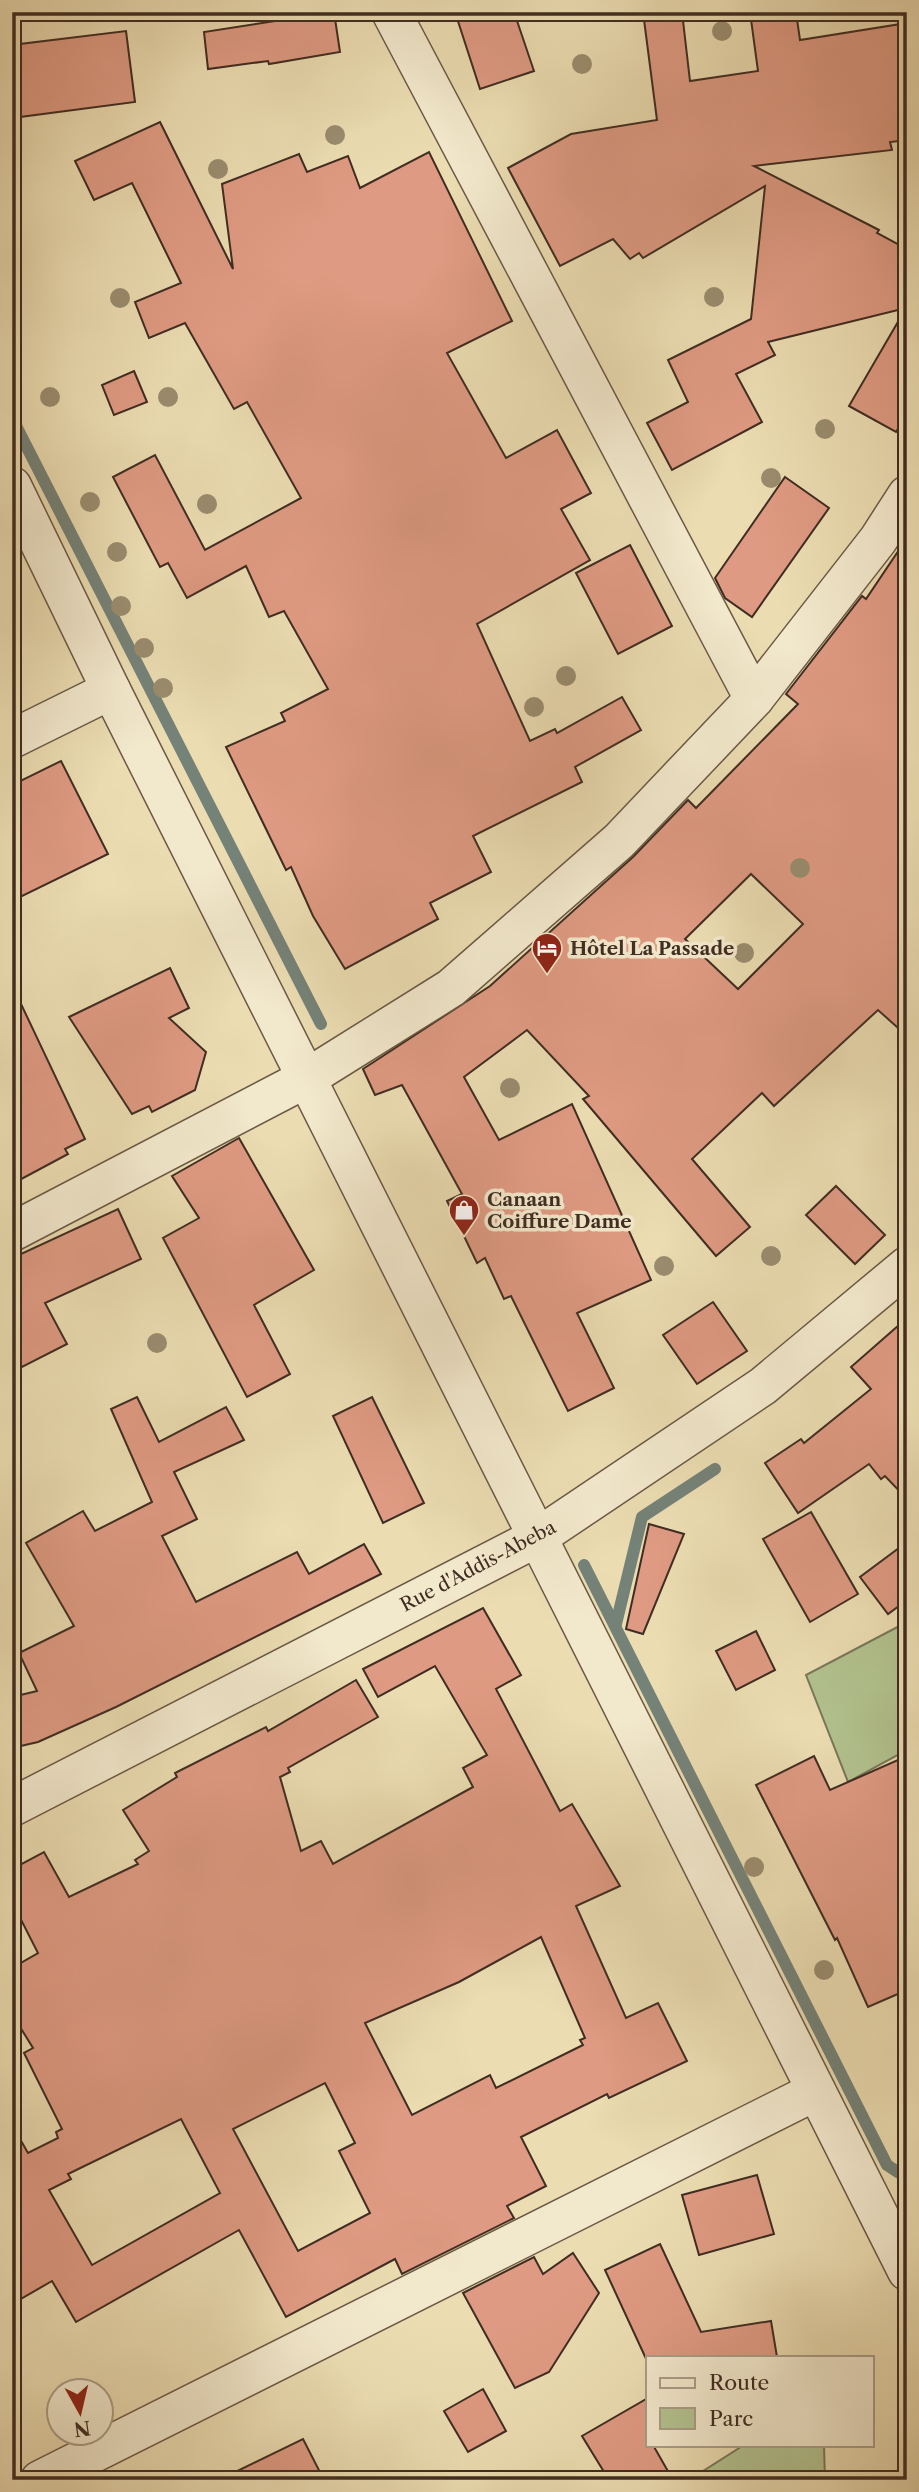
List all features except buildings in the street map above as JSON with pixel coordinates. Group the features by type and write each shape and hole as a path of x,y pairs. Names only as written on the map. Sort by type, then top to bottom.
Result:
{"street":[{"path":"391,12 754,699"},
{"path":"12,486 111,690 907,2272"},
{"path":"12,1232 306,1078 451,988 619,841 754,699 878,540 907,495"},
{"path":"12,739 111,690"},
{"name":"Rue d'Addis-Abeba","path":"12,1807 538,1537 763,1386 907,1266"},
{"path":"40,2480 816,2091"}],"green space":[{"path":"907,1622 907,1750 848,1782 806,1675"},
{"path":"742,2446 824,2446 825,2480 689,2480"}],"waterway":[{"path":"12,418 321,1024"},
{"path":"616,1624 642,1517 715,1469"},
{"path":"584,1565 887,2165 907,2178"}],"place":[{"name":"Hôtel La Passade","path":"547,975"},
{"name":"Canaan Coiffure Dame","path":"464,1237"}]}
